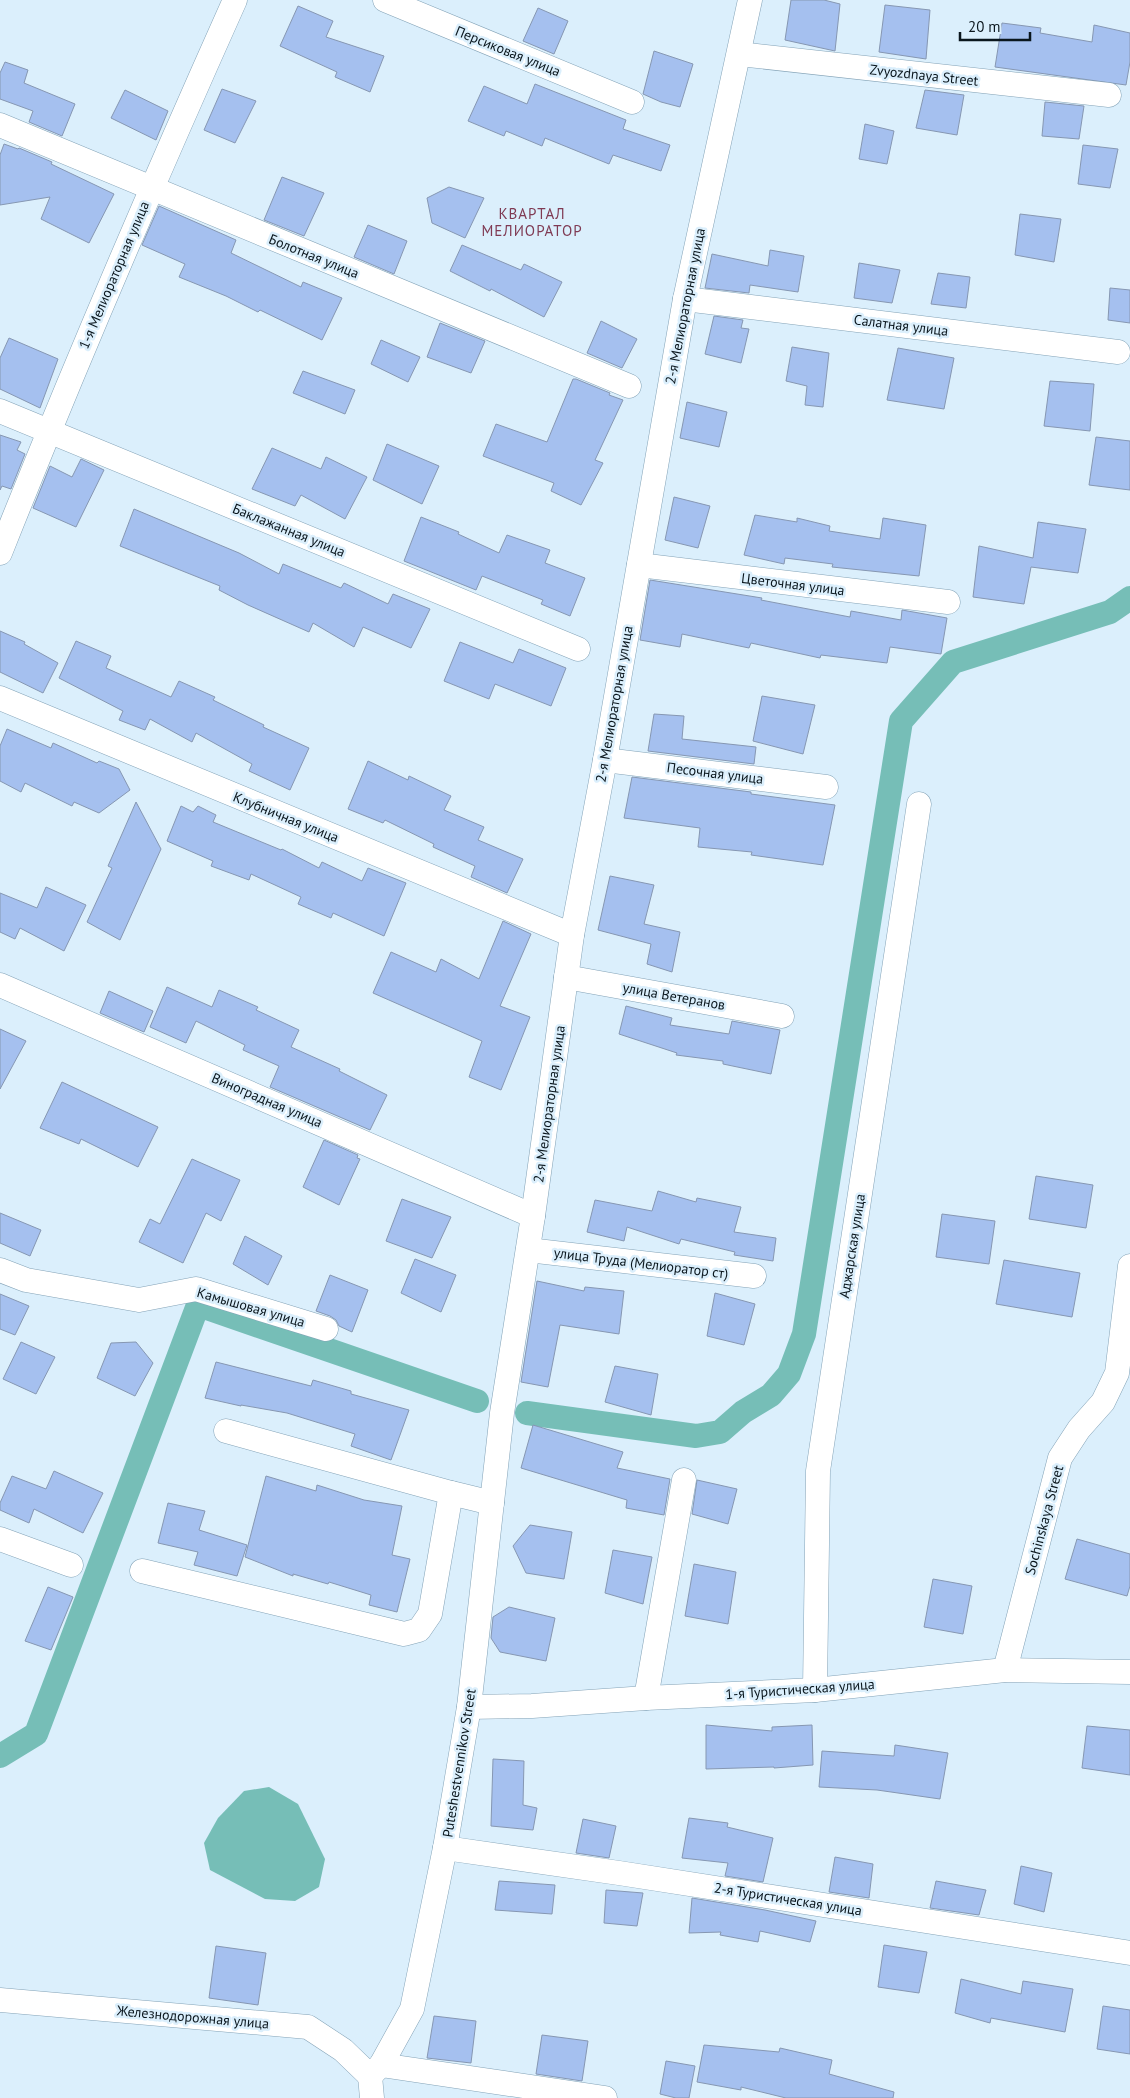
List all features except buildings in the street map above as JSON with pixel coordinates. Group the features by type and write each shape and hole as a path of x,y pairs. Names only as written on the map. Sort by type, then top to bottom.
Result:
{"street":[{"name":"1-я Мелиораторная улица","path":"0,553 150,188 235,0"},
{"name":"Персиковая улица","path":"385,0 632,102"},
{"name":"2-я Мелиораторная улица","path":"502,1413 533,1216 572,935 605,760 685,298 750,0"},
{"name":"Zvyozdnaya Street","path":"739,54 1109,95"},
{"name":"Болотная улица","path":"0,126 629,386"},
{"name":"Салатная улица","path":"685,298 1118,352"},
{"name":"Баклажанная улица","path":"0,411 578,649"},
{"name":"Цветочная улица","path":"639,565 948,602"},
{"name":"Клубничная улица","path":"0,698 572,935"},
{"name":"Песочная улица","path":"605,760 826,787"},
{"name":"Аджарская улица","path":"815,1690 818,1471 919,804"},
{"name":"улица Ветеранов","path":"566,977 782,1016"},
{"name":"Виноградная улица","path":"0,985 533,1216"},
{"name":"улица Труда (Мелиоратор ст)","path":"528,1250 754,1276"},
{"name":"Sochinskaya Street","path":"1005,1670 1060,1458 1079,1429 1103,1402 1117,1373 1130,1266"},
{"name":"Камышовая улица","path":"0,1270 26,1280 139,1300 196,1289 326,1329"},
{"name":"Puteshestvennikov Street","path":"374,2080 412,2009 445,1848 469,1707 502,1413"},
{"path":"226,1431 492,1503"},
{"path":"646,1698 684,1480"},
{"path":"142,1571 404,1634 412,1632 419,1630 430,1614 451,1493"},
{"path":"0,1539 70,1565"},
{"name":"1-я Туристическая улица","path":"469,1707 532,1706 646,1698 815,1690 1005,1670 1130,1672"},
{"name":"2-я Туристическая улица","path":"445,1848 629,1874 1130,1953"},
{"name":"Железнодорожная улица","path":"0,2000 308,2027 343,2050 374,2080"},
{"path":"374,2080 605,2098"}],"shaded area":[{"path":"269,1787 298,1804 325,1859 319,1887 295,1901 265,1899 210,1870 204,1843 218,1818 244,1791"}],"waterway":[{"path":"527,1413 696,1436 720,1432 743,1412 771,1395 789,1374 804,1334 901,721 953,662 1110,612 1130,598"},
{"path":"0,1756 36,1734 198,1305 477,1401"}],"district":[{"name":"КВАРТАЛ МЕЛИОРАТОР","path":"532,222"}]}
